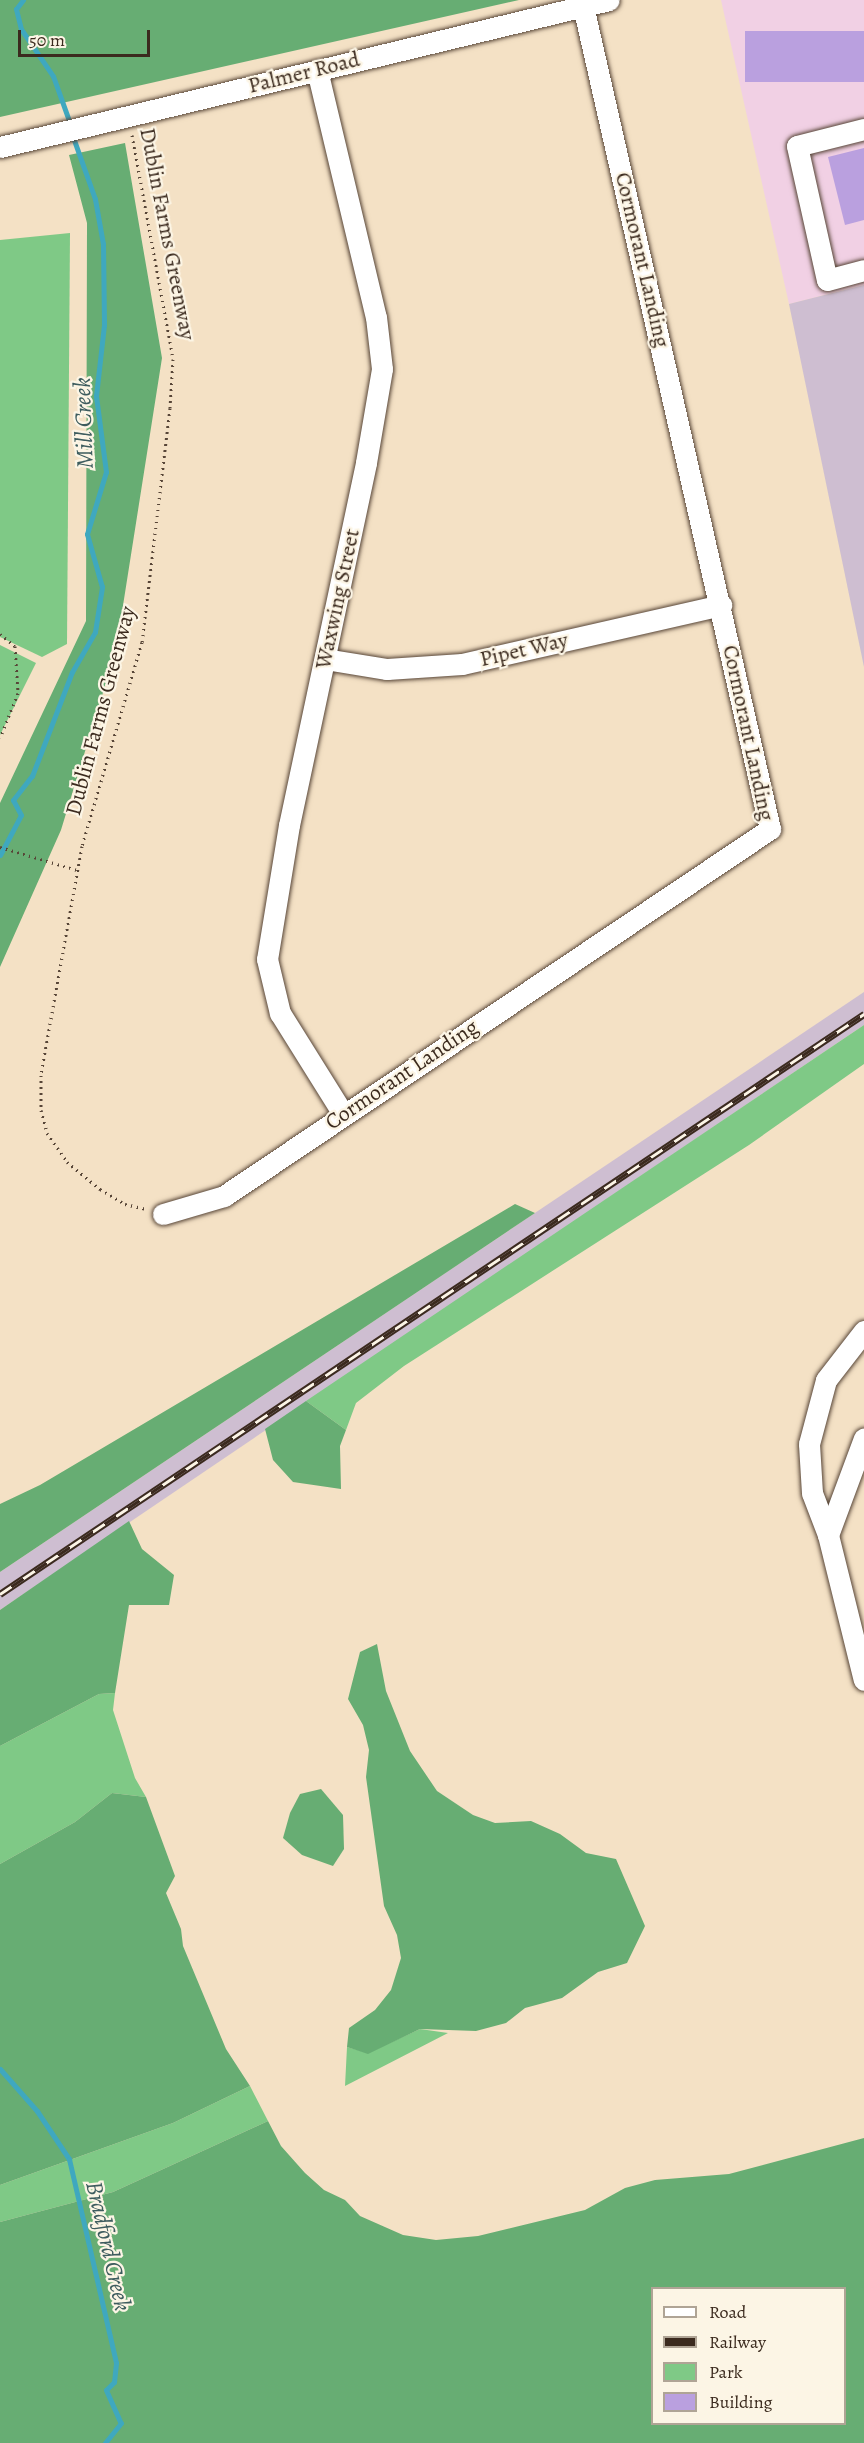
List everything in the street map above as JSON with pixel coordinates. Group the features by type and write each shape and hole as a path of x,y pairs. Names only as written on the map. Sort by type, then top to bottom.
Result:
{"street":[{"name":"Palmer Road","path":"0,147 609,0"},
{"name":"Cormorant Landing","path":"163,1214 224,1196 770,829 721,605 583,6"},
{"name":"Waxwing Street","path":"317,70 376,317 382,369 325,659 289,825 267,959 280,1013 343,1114"},
{"path":"864,129 797,146 827,280 864,270"},
{"name":"Pipet Way","path":"325,659 387,669 462,664 721,605"},
{"path":"864,1331 826,1380 809,1444 812,1493 828,1535 864,1680"},
{"path":"828,1535 864,1438"}],"path":[{"name":"Dublin Farms Greenway","path":"128,116 166,312 173,369 142,642 107,751 78,870 41,1075 46,1133 67,1162 100,1189 125,1204 163,1214"},
{"path":"0,634 15,646 18,693 0,738"},
{"path":"0,848 26,853 78,870"}],"shaded area":[{"path":"721,0 864,0 864,285 789,304"},
{"path":"864,285 864,667 789,304"},
{"path":"864,992 864,1025 0,1610 0,1572"}],"green space":[{"path":"0,0 519,0 0,117"},
{"path":"125,143 162,358 116,650 61,830 0,967 0,803 86,621 87,223 69,155"},
{"path":"70,233 67,644 42,657 0,637 0,240"},
{"path":"0,645 36,663 0,735"},
{"path":"864,1025 864,1064 749,1145 404,1366 356,1403 346,1430 306,1401"},
{"path":"515,1204 535,1213 0,1572 0,1504 40,1485"},
{"path":"306,1401 346,1430 340,1446 341,1489 293,1482 273,1460 265,1429"},
{"path":"129,1521 142,1549 174,1575 169,1605 129,1605 115,1693 99,1694 0,1746 0,1610"},
{"path":"377,1644 386,1691 410,1751 437,1791 473,1815 495,1823 531,1821 560,1834 586,1853 616,1859 645,1926 627,1963 598,1972 562,1998 525,2008 506,2023 476,2031 420,2029 368,2054 347,2047 349,2028 375,2010 391,1990 401,1958 397,1935 384,1906 366,1777 369,1750 363,1725 348,1699 360,1652"},
{"path":"115,1693 113,1710 135,1778 146,1797 112,1793 75,1822 0,1864 0,1746 99,1694"},
{"path":"321,1789 343,1815 344,1849 333,1866 302,1855 283,1838 290,1813 300,1794"},
{"path":"112,1793 146,1797 175,1876 166,1893 181,1929 183,1946 226,2049 250,2086 173,2123 0,2185 0,1864 75,1822"},
{"path":"420,2029 448,2033 345,2086 347,2047 368,2053"},
{"path":"250,2086 268,2121 113,2192 0,2222 0,2185 173,2123"},
{"path":"268,2121 281,2146 305,2173 324,2190 345,2200 360,2216 403,2235 436,2240 478,2236 585,2210 625,2188 655,2180 729,2174 864,2138 864,2443 0,2443 0,2222 113,2192"}],"building":[{"path":"745,31 864,31 864,82 745,82"},
{"path":"864,148 864,220 845,225 828,157"}],"waterway":[{"name":"Mill Creek","path":"23,0 16,9 21,29 53,76 68,118"},
{"name":"Mill Creek","path":"0,855 21,815 13,800 32,776 72,672 95,632 102,587 87,534 106,472 96,396 104,325 103,244 95,199 74,140"},
{"name":"Bradford Creek","path":"0,2069 37,2111 69,2159 116,2363 114,2382 106,2390 121,2423 105,2443"}],"railway":[{"path":"0,1594 864,1014"}]}
